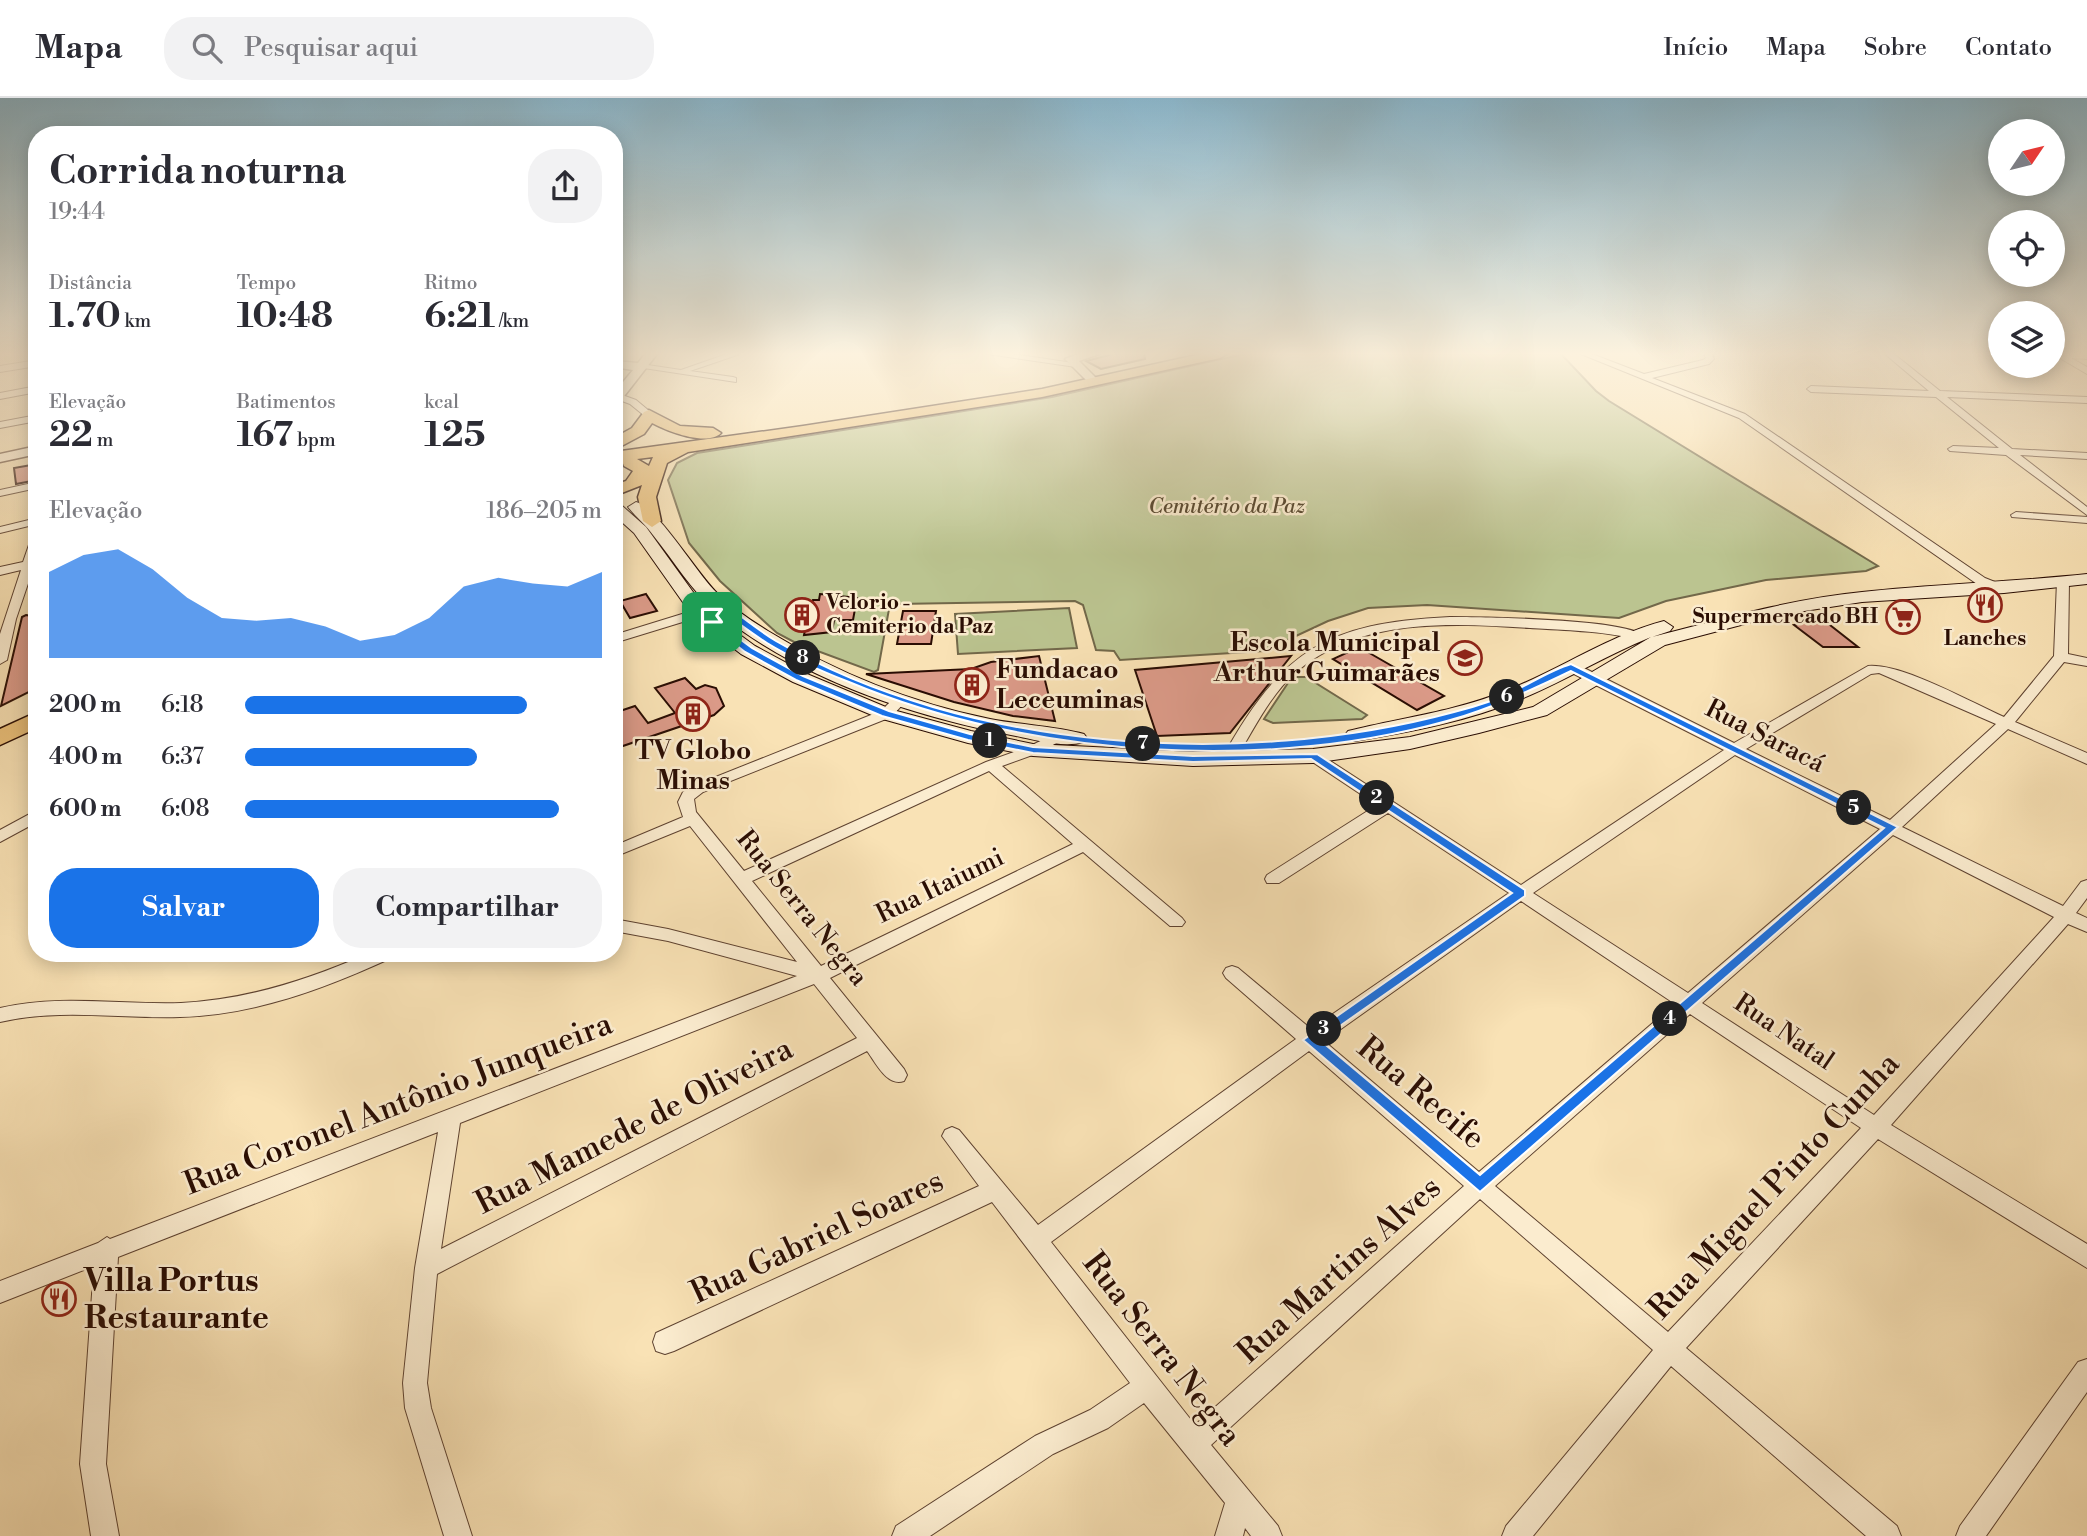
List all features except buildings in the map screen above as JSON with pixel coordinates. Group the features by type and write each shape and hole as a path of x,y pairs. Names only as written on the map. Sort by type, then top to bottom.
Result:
{"main road":[{"path":"623,440 638,431 645,421"},
{"path":"658,421 666,426 692,432 754,431"},
{"path":"623,450 820,421"},
{"path":"623,457 859,421"},
{"path":"652,521 647,496 659,460 685,448"},
{"path":"623,460 634,463 642,472 642,476 632,485 623,488"},
{"path":"623,502 636,507 652,521 721,606 771,642 893,707 1057,737 1232,753 1314,742 1404,736 1514,695 1636,635 1761,600 1829,589 2087,567"},
{"path":"623,515 640,530 701,614 748,650 790,673 893,707 968,737 1033,750 1313,756 1540,711 1658,641 1778,610 1862,597 2004,588 2087,579"},
{"path":"0,722 28,708"},
{"path":"0,738 28,724"}],"street":[{"path":"0,425 21,421"},
{"path":"1749,421 1976,577 1988,584 2004,588"},
{"path":"1971,421 2087,512"},
{"path":"1952,449 2087,456"},
{"path":"0,458 28,452"},
{"path":"0,493 28,487"},
{"path":"2015,515 2087,520"},
{"path":"0,530 28,523"},
{"path":"0,571 27,565"},
{"path":"0,660 5,620 27,565"},
{"path":"2063,581 2061,657 2087,662"},
{"path":"623,636 721,606"},
{"path":"1232,753 1268,695 1297,664 1337,639 1401,623 1457,619 1636,635"},
{"name":"Rua Martins Alves","path":"1193,1444 1480,1185 1892,827 2006,723 2061,657"},
{"name":"Rua Saracá","path":"1571,667 2087,926"},
{"path":"1036,1240 1310,1040 1521,893 1735,748 1868,670 1880,669 2087,759"},
{"path":"623,848 692,819 685,809 684,801 698,789 893,707"},
{"path":"741,879 1057,737"},
{"name":"Rua Natal","path":"1313,756 1876,1127 2087,1257"},
{"path":"990,765 1177,922"},
{"path":"1273,879 1387,806"},
{"name":"Rua Serra Negra","path":"692,819 897,1074"},
{"path":"0,837 28,820"},
{"name":"Rua Itaiumi","path":"818,975 1084,845"},
{"name":"Rua Miguel Pinto Cunha","path":"1516,1536 1669,1349 1876,1127 2065,916 2087,886"},
{"path":"623,927 668,935 818,975"},
{"path":"0,1015 46,1009 185,1010 247,1001 342,973 366,962"},
{"name":"Rua Recife","path":"1232,973 1887,1536"},
{"name":"Rua Coronel Antônio Junqueira","path":"0,1292 107,1248 818,975"},
{"name":"Rua Mamede de Oliveira","path":"426,1268 871,1040"},
{"path":"451,1118 426,1268 415,1383 418,1408 458,1536"},
{"name":"Rua Serra Negra","path":"952,1136 1036,1240 1147,1387 1268,1536"},
{"name":"Rua Gabriel Soares","path":"665,1342 996,1189"},
{"path":"105,1536 93,1464 107,1248"},
{"path":"1970,1536 2087,1371"},
{"path":"906,1536 936,1525 1044,1445 1099,1419 1147,1387"},
{"path":"1229,1536 1239,1499"}],"green space":[{"name":"Cemitério da Paz","path":"899,421 1642,421 1878,566 1866,571 1766,580 1666,601 1619,618 1427,605 1368,608 1328,621 1264,651 1120,660 1114,651 1096,650 1083,605 1075,601 896,604 889,609 878,670 874,672 796,643 777,633 720,581 689,543 668,480 677,463 697,453"},
{"path":"1069,608 1077,648 958,654 955,614"},
{"path":"1292,677 1306,677 1367,715 1362,719 1273,723 1264,719"}],"place":[{"name":"Lanches","path":"1985,605"},
{"name":"Velorio - Cemiterio da Paz","path":"802,615"},
{"name":"Supermercado BH","path":"1903,617"},
{"name":"Escola Municipal Arthur Guimarães","path":"1465,658"},
{"name":"Fundacao Leceuminas","path":"972,685"},
{"name":"TV Globo Minas","path":"693,714"},
{"name":"Villa Portus Restaurante","path":"59,1299"}],"route":[{"path":"721,606 771,642 867,688 981,722 1057,737 1177,746 1235,747 1314,742 1397,729 1459,714 1514,695 1571,667 1892,827 1480,1185 1310,1040 1521,893 1313,756 1193,759 1033,750 968,737 886,714 800,678 748,650 712,622 701,614 721,606"}]}
